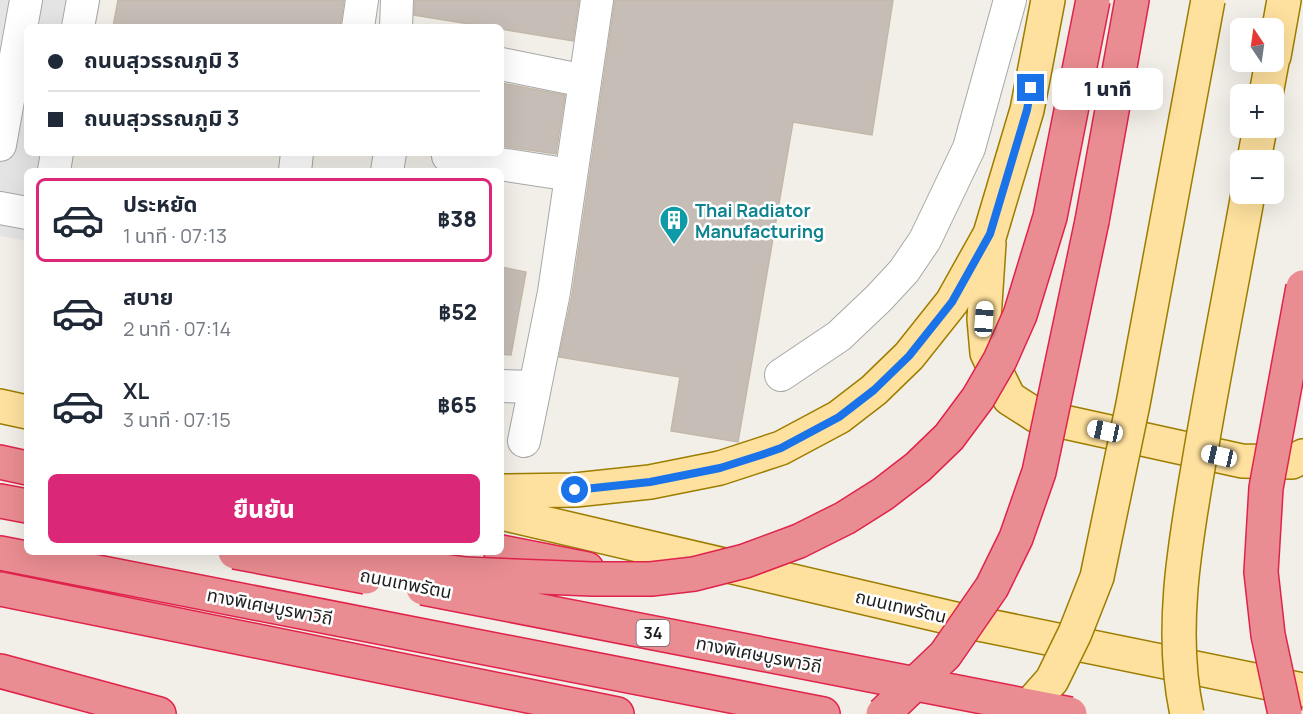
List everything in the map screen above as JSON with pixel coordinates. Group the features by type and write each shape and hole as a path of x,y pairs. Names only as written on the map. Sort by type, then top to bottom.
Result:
{"highway":[{"path":"353,555 398,565 466,574 651,579 694,574 746,561 800,541 845,518 884,494 918,467 949,437 978,398 1000,360 1020,315 1050,217 1093,0"},
{"path":"883,714 945,655 992,588 1016,538 1039,472 1092,221 1132,0"},
{"path":"1285,714 1268,635 1261,572 1266,488 1303,287"},
{"path":"0,440 24,444"},
{"path":"0,462 24,467"},
{"path":"0,501 24,505"},
{"path":"0,506 24,511"},
{"name":"ทางพิเศษบูรพาวิถี","path":"0,553 823,714"},
{"path":"504,553 651,579"},
{"name":"ทางพิเศษบูรพาวิถี","path":"251,555 1070,714"},
{"name":"ถนนเทพรัตน","path":"268,555 1053,714"},
{"path":"0,590 617,714"},
{"path":"0,671 159,714"}],"main road":[{"path":"1048,0 1027,110 990,234 984,319 987,353 1009,398 1037,416 1242,461 1292,462 1303,456"},
{"path":"1022,714 1052,680 1075,633 1097,577 1133,404 1208,0"},
{"path":"1281,18 1284,0"},
{"path":"1187,714 1182,695 1178,625 1185,557 1202,447 1246,204"},
{"path":"504,491 575,490 650,482 720,468 781,448 839,417 874,390 909,356 952,302 990,234"},
{"path":"0,406 24,411"},
{"name":"ถนนเทพรัตน","path":"504,514 964,621 1303,690"}],"lane":[{"path":"0,146 20,71 26,0"},
{"path":"358,24 362,0"},
{"path":"396,24 397,0"},
{"path":"524,441 554,291 597,0"},
{"path":"781,375 839,336 904,271 925,240 969,148 1010,0"},
{"path":"504,65 585,81"},
{"path":"448,156 571,175"},
{"path":"0,208 24,212"},
{"path":"504,386 535,387"}],"shaded area":[{"path":"0,0 101,0 97,24 24,24 24,156 70,156 68,168 24,168 24,240 0,236"}],"building":[{"path":"118,0 344,0 340,24 114,24"},
{"path":"415,0 579,0 573,41 504,30 504,24 470,24 414,15"},
{"name":"Thai Radiator Manufacturing","path":"615,0 893,0 872,135 793,122 738,442 671,431 680,377 559,357 572,295"},
{"path":"504,84 565,95 556,154 504,146"},
{"path":"504,268 526,272 511,355 504,354"}],"place":[{"name":"Thai Radiator Manufacturing","path":"674,246"}],"route":[{"path":"575,490 650,482 720,468 761,455 781,448 839,417 874,390 909,356 952,302 990,234 1027,110 1031,88"}]}
